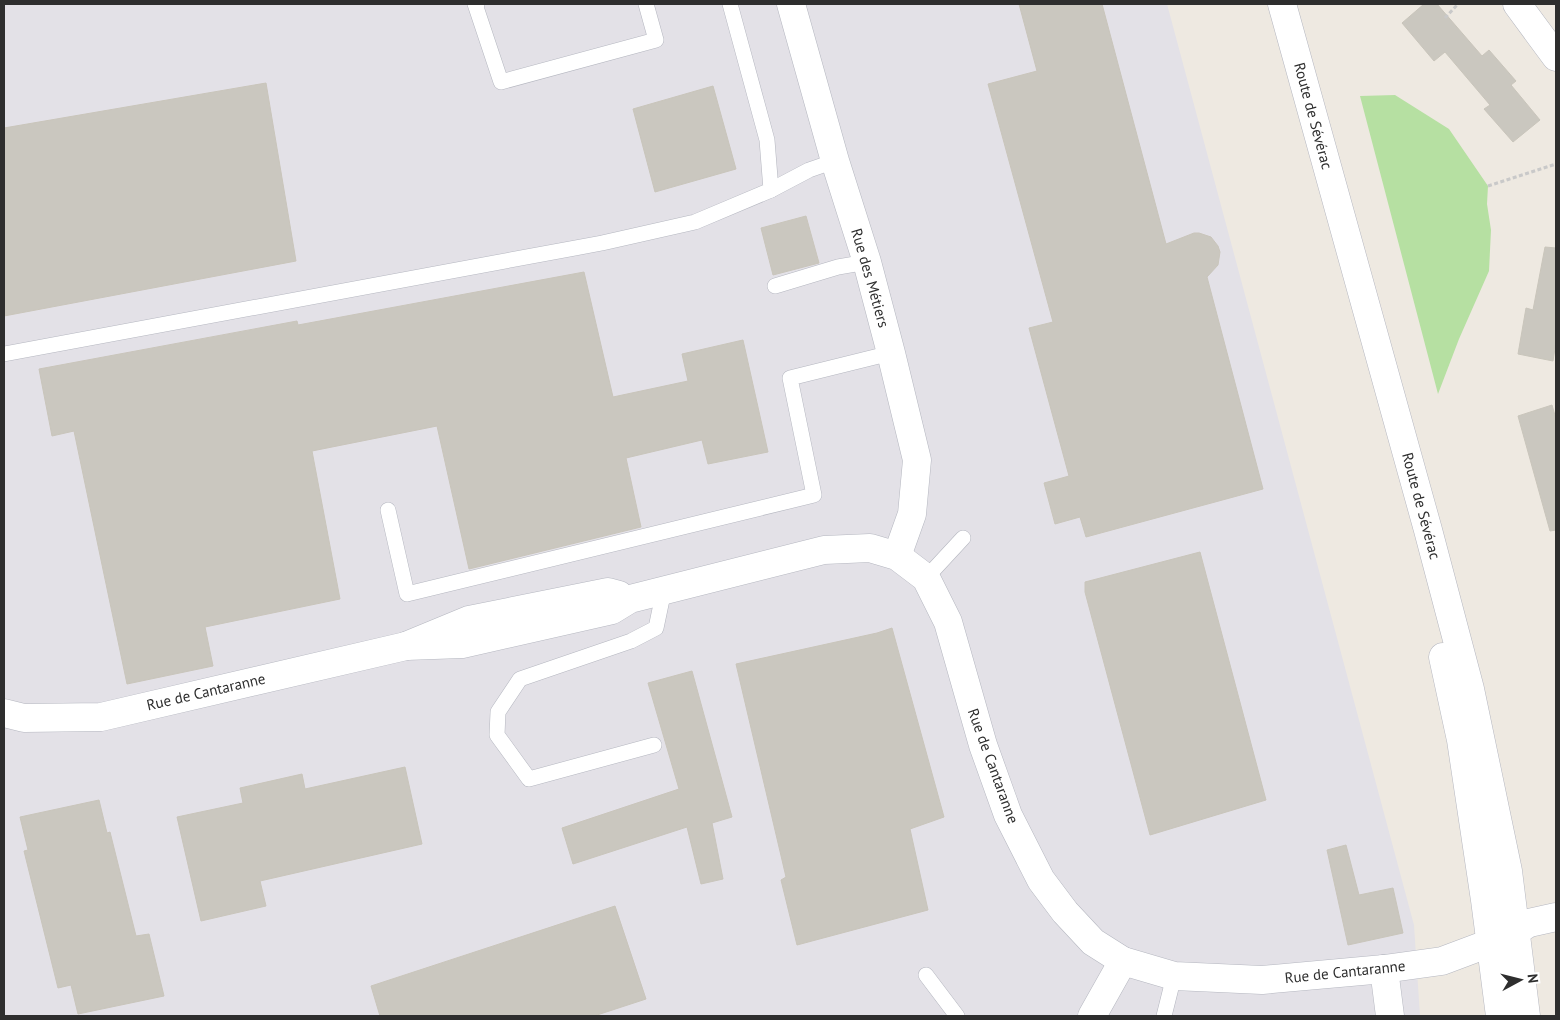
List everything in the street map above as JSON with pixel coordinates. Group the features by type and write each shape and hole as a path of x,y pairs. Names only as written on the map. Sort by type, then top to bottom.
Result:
{"street":[{"name":"Rue des Métiers","path":"791,4 835,161 867,262 917,460 912,514 897,556"},
{"name":"Route de Sévérac","path":"1268,4 1397,463 1427,582 1461,740 1485,900 1504,937 1526,1016"},
{"name":"Route de Sévérac","path":"1282,4 1428,530 1470,689 1508,871 1500,1016"},
{"path":"1517,4 1556,57"},
{"name":"Rue de Cantaranne","path":"4,713 24,718 101,717 406,646 462,644 612,610 630,599 824,550 870,548 897,556 926,578 948,622 982,745 1008,815 1041,880 1065,912 1094,942 1123,961 1174,976 1262,980 1384,969 1442,960 1504,937 1529,923 1556,917"},
{"name":"Route de Sévérac","path":"1504,937 1515,1016"},
{"path":"1092,1016 1123,961"},
{"path":"1384,969 1390,1016"}],"lane":[{"path":"476,4 501,82 656,40 646,4"},
{"path":"730,4 767,140 771,190"},
{"path":"4,354 602,243 695,222 771,190 809,170 835,161"},
{"path":"775,286 838,267 867,262"},
{"path":"388,510 407,594 814,495 790,378 891,352"},
{"path":"926,578 963,538"},
{"path":"654,745 529,779 497,735 498,712 520,679 631,641 656,628 664,590"},
{"path":"926,975 957,1016"},
{"path":"1164,1016 1174,976"}],"path":[{"path":"1445,18 1458,4"},
{"path":"1488,186 1556,164"}],"shaded area":[{"path":"4,4 1167,4 1414,925 1420,1016 4,1016"}],"green space":[{"path":"1395,95 1449,129 1488,186 1487,204 1491,230 1489,271 1459,339 1438,394 1360,96"}],"building":[{"path":"1019,4 1102,4 1166,244 1194,233 1199,233 1211,237 1220,252 1218,265 1207,277 1263,489 1086,537 1080,517 1055,524 1044,483 1069,476 1029,328 1053,322 988,84 1037,71"},
{"path":"1424,4 1437,4 1482,56 1489,50 1516,81 1511,85 1540,120 1513,142 1484,109 1490,105 1445,52 1434,61 1402,23"},
{"path":"266,83 296,261 4,316 4,128"},
{"path":"713,86 736,169 655,192 633,109"},
{"path":"806,216 819,263 773,275 761,228"},
{"path":"1545,247 1556,248 1556,342 1553,361 1518,354 1526,308 1533,310"},
{"path":"584,272 613,397 688,381 682,354 743,340 768,452 708,464 702,440 626,458 641,527 469,569 437,426 312,451 340,599 205,627 213,666 127,684 74,431 52,436 39,369 297,321 298,325"},
{"path":"1552,405 1556,419 1556,530 1550,531 1518,416"},
{"path":"1200,552 1266,800 1150,835 1085,592 1085,582"},
{"path":"892,628 944,817 910,829 928,910 797,945 781,880 786,877 736,664"},
{"path":"692,671 732,817 712,823 723,879 701,884 687,827 573,864 562,828 679,789 648,683"},
{"path":"405,767 422,844 260,881 266,906 201,921 177,817 243,803 240,788 302,774 305,789"},
{"path":"99,800 107,833 110,832 136,936 149,934 164,996 78,1014 71,985 58,988 24,851 28,850 20,817"},
{"path":"1346,845 1359,895 1393,888 1403,933 1348,945 1327,850"},
{"path":"615,906 646,999 594,1016 380,1016 371,986"}]}
